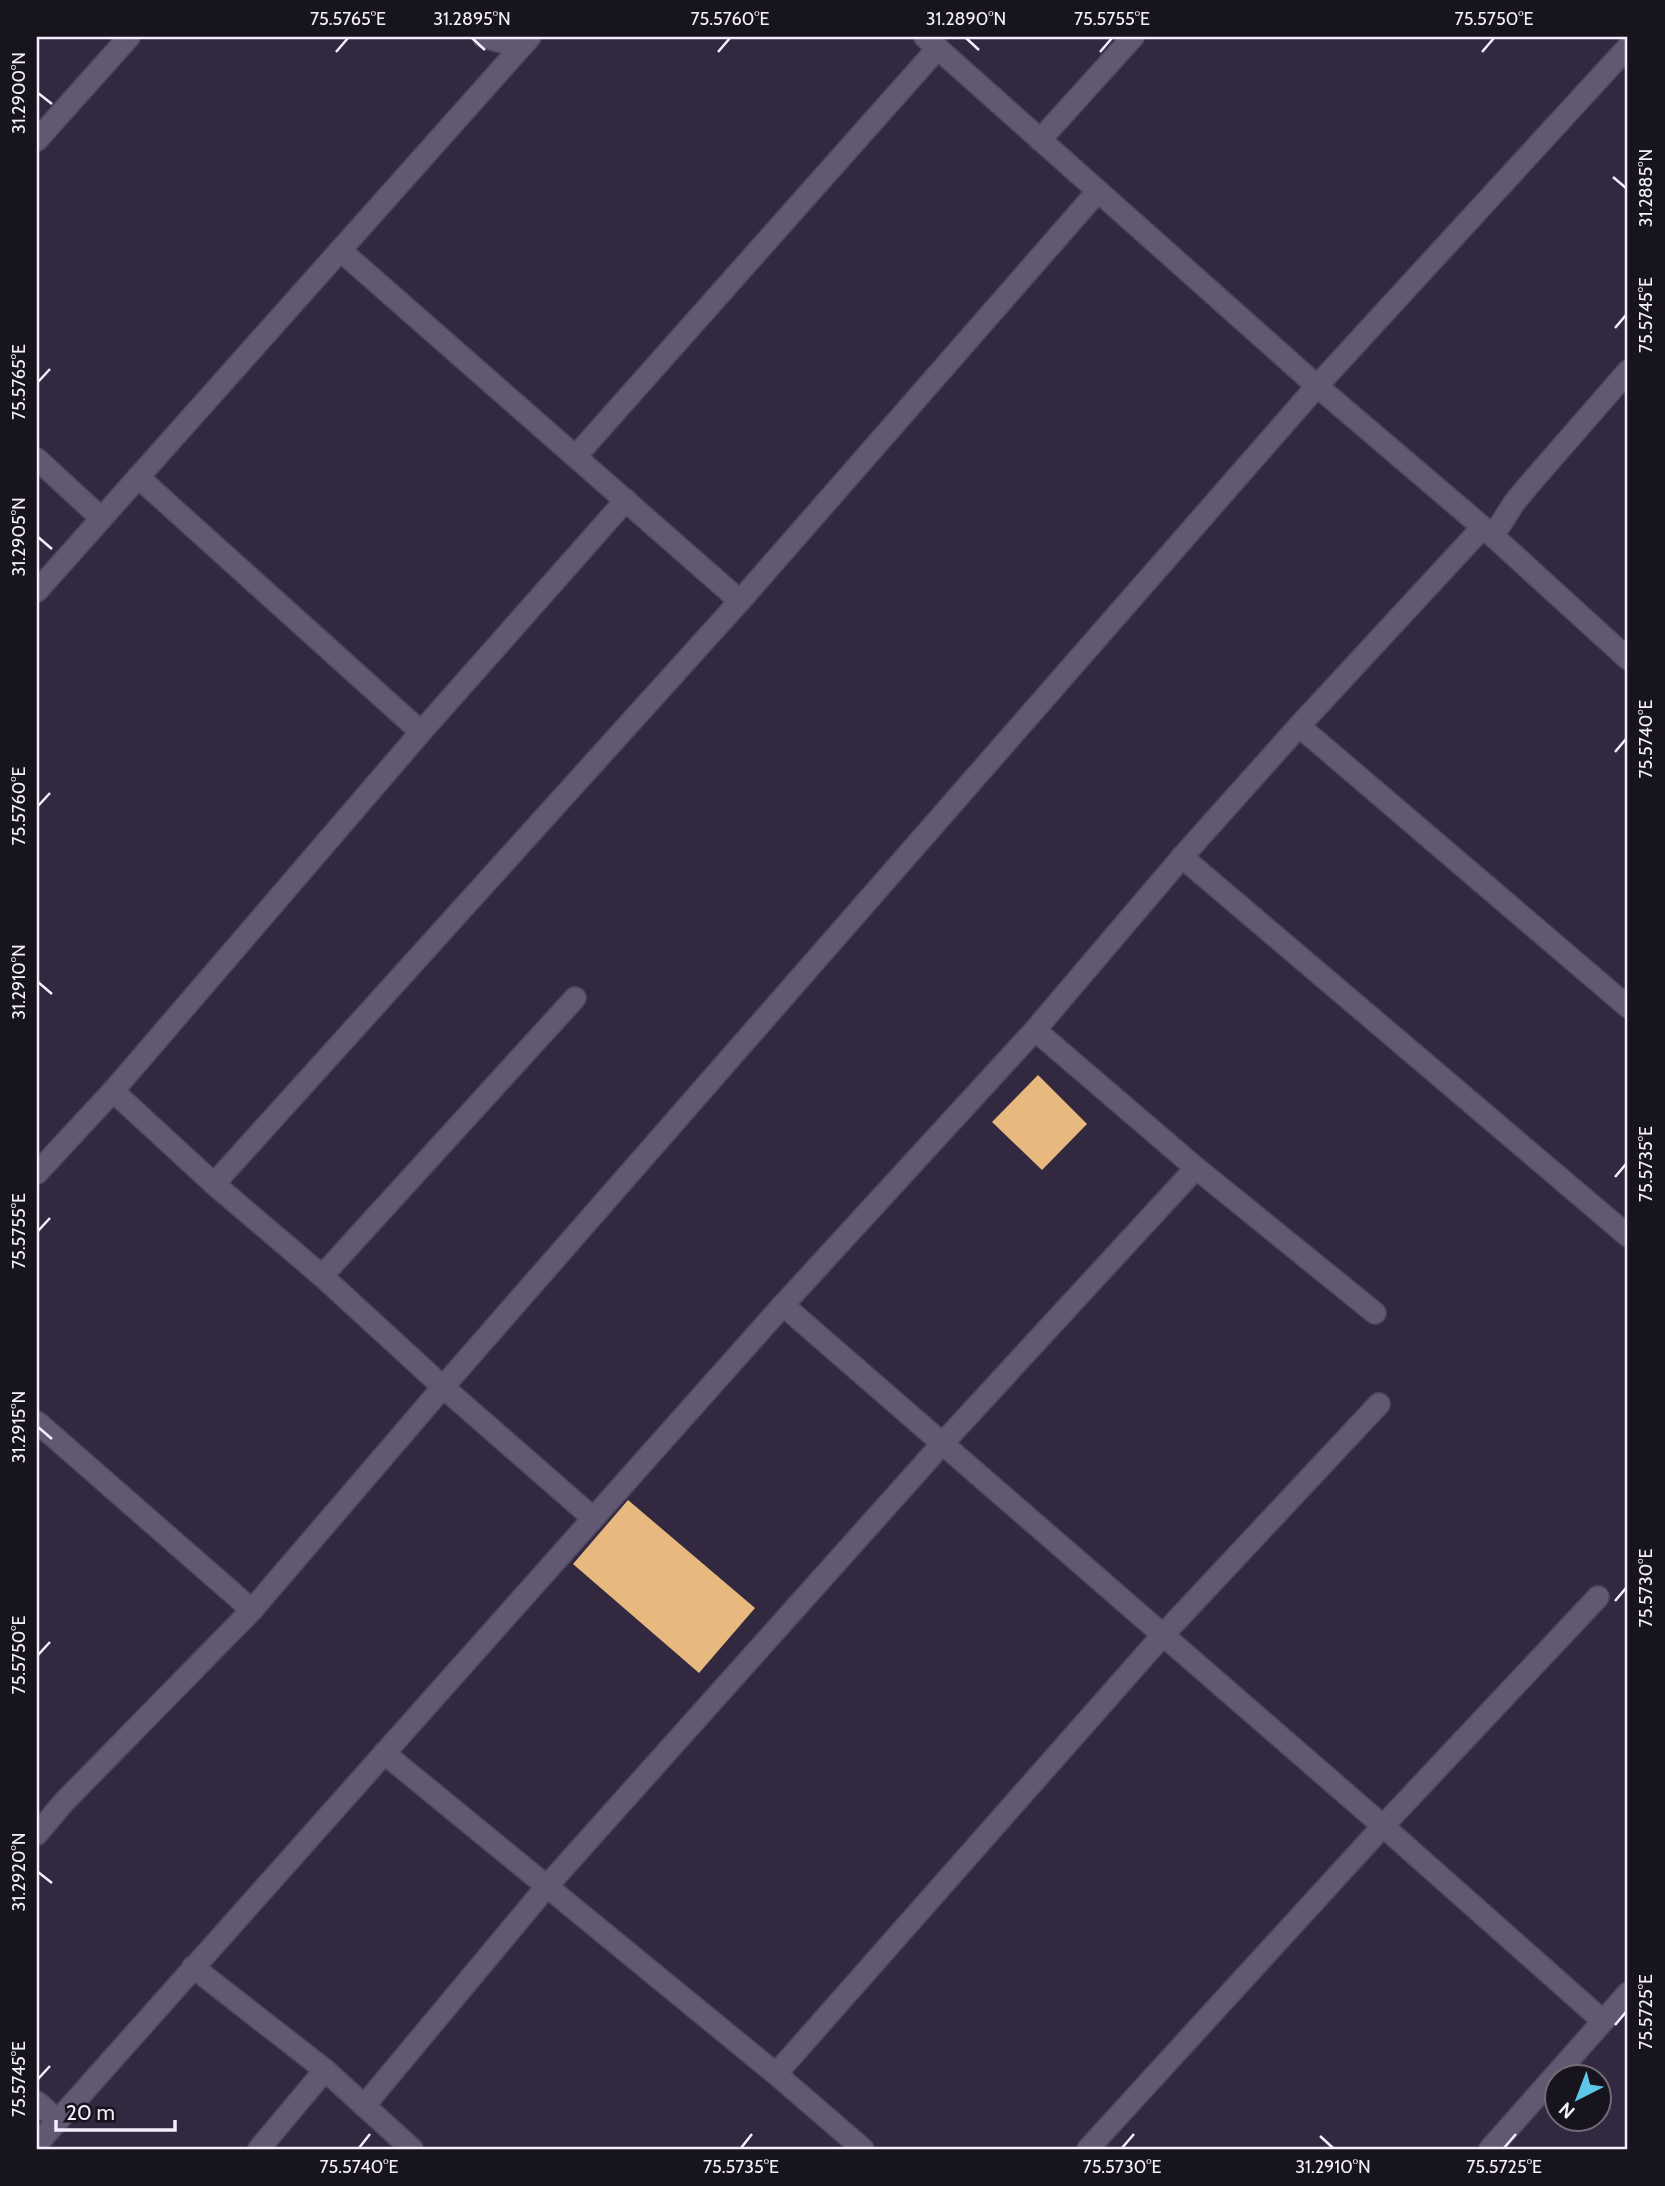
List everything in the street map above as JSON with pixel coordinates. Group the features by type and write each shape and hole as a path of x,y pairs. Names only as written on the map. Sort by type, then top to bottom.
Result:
{"street":[{"path":"37,140 129,37"},
{"path":"484,37 525,42"},
{"path":"1040,140 1133,37"},
{"path":"37,591 525,42"},
{"path":"576,456 931,43 1317,386 1488,532 1628,659"},
{"path":"37,1834 64,1802 252,1610 443,1387 1317,386 1628,47"},
{"path":"214,1184 740,601 1098,191"},
{"path":"340,250 740,601"},
{"path":"37,2144 783,1305 1035,1030 1182,857 1299,726 1488,532 1628,371"},
{"path":"37,459 102,518"},
{"path":"138,477 421,732"},
{"path":"37,1173 113,1091 421,732 626,500"},
{"path":"1299,726 1628,1007"},
{"path":"1182,857 1628,1236"},
{"path":"322,1276 575,998"},
{"path":"1035,1030 1196,1168 1375,1313"},
{"path":"113,1091 214,1184 322,1276 443,1387 593,1518"},
{"path":"364,2106 548,1885 942,1444 1196,1168"},
{"path":"783,1305 1383,1826 1603,2021"},
{"path":"776,2074 1162,1636 1379,1404"},
{"path":"37,1422 252,1610"},
{"path":"1088,2149 1383,1826 1598,1597"},
{"path":"384,1753 548,1885 863,2149"},
{"path":"193,1967 325,2070 412,2149"},
{"path":"1490,2149 1628,1993"},
{"path":"260,2149 325,2070"},
{"path":"37,2102 58,2121"}],"building":[{"path":"1038,1075 1087,1124 1042,1170 992,1122"},
{"path":"628,1500 755,1608 699,1673 573,1564"}]}
